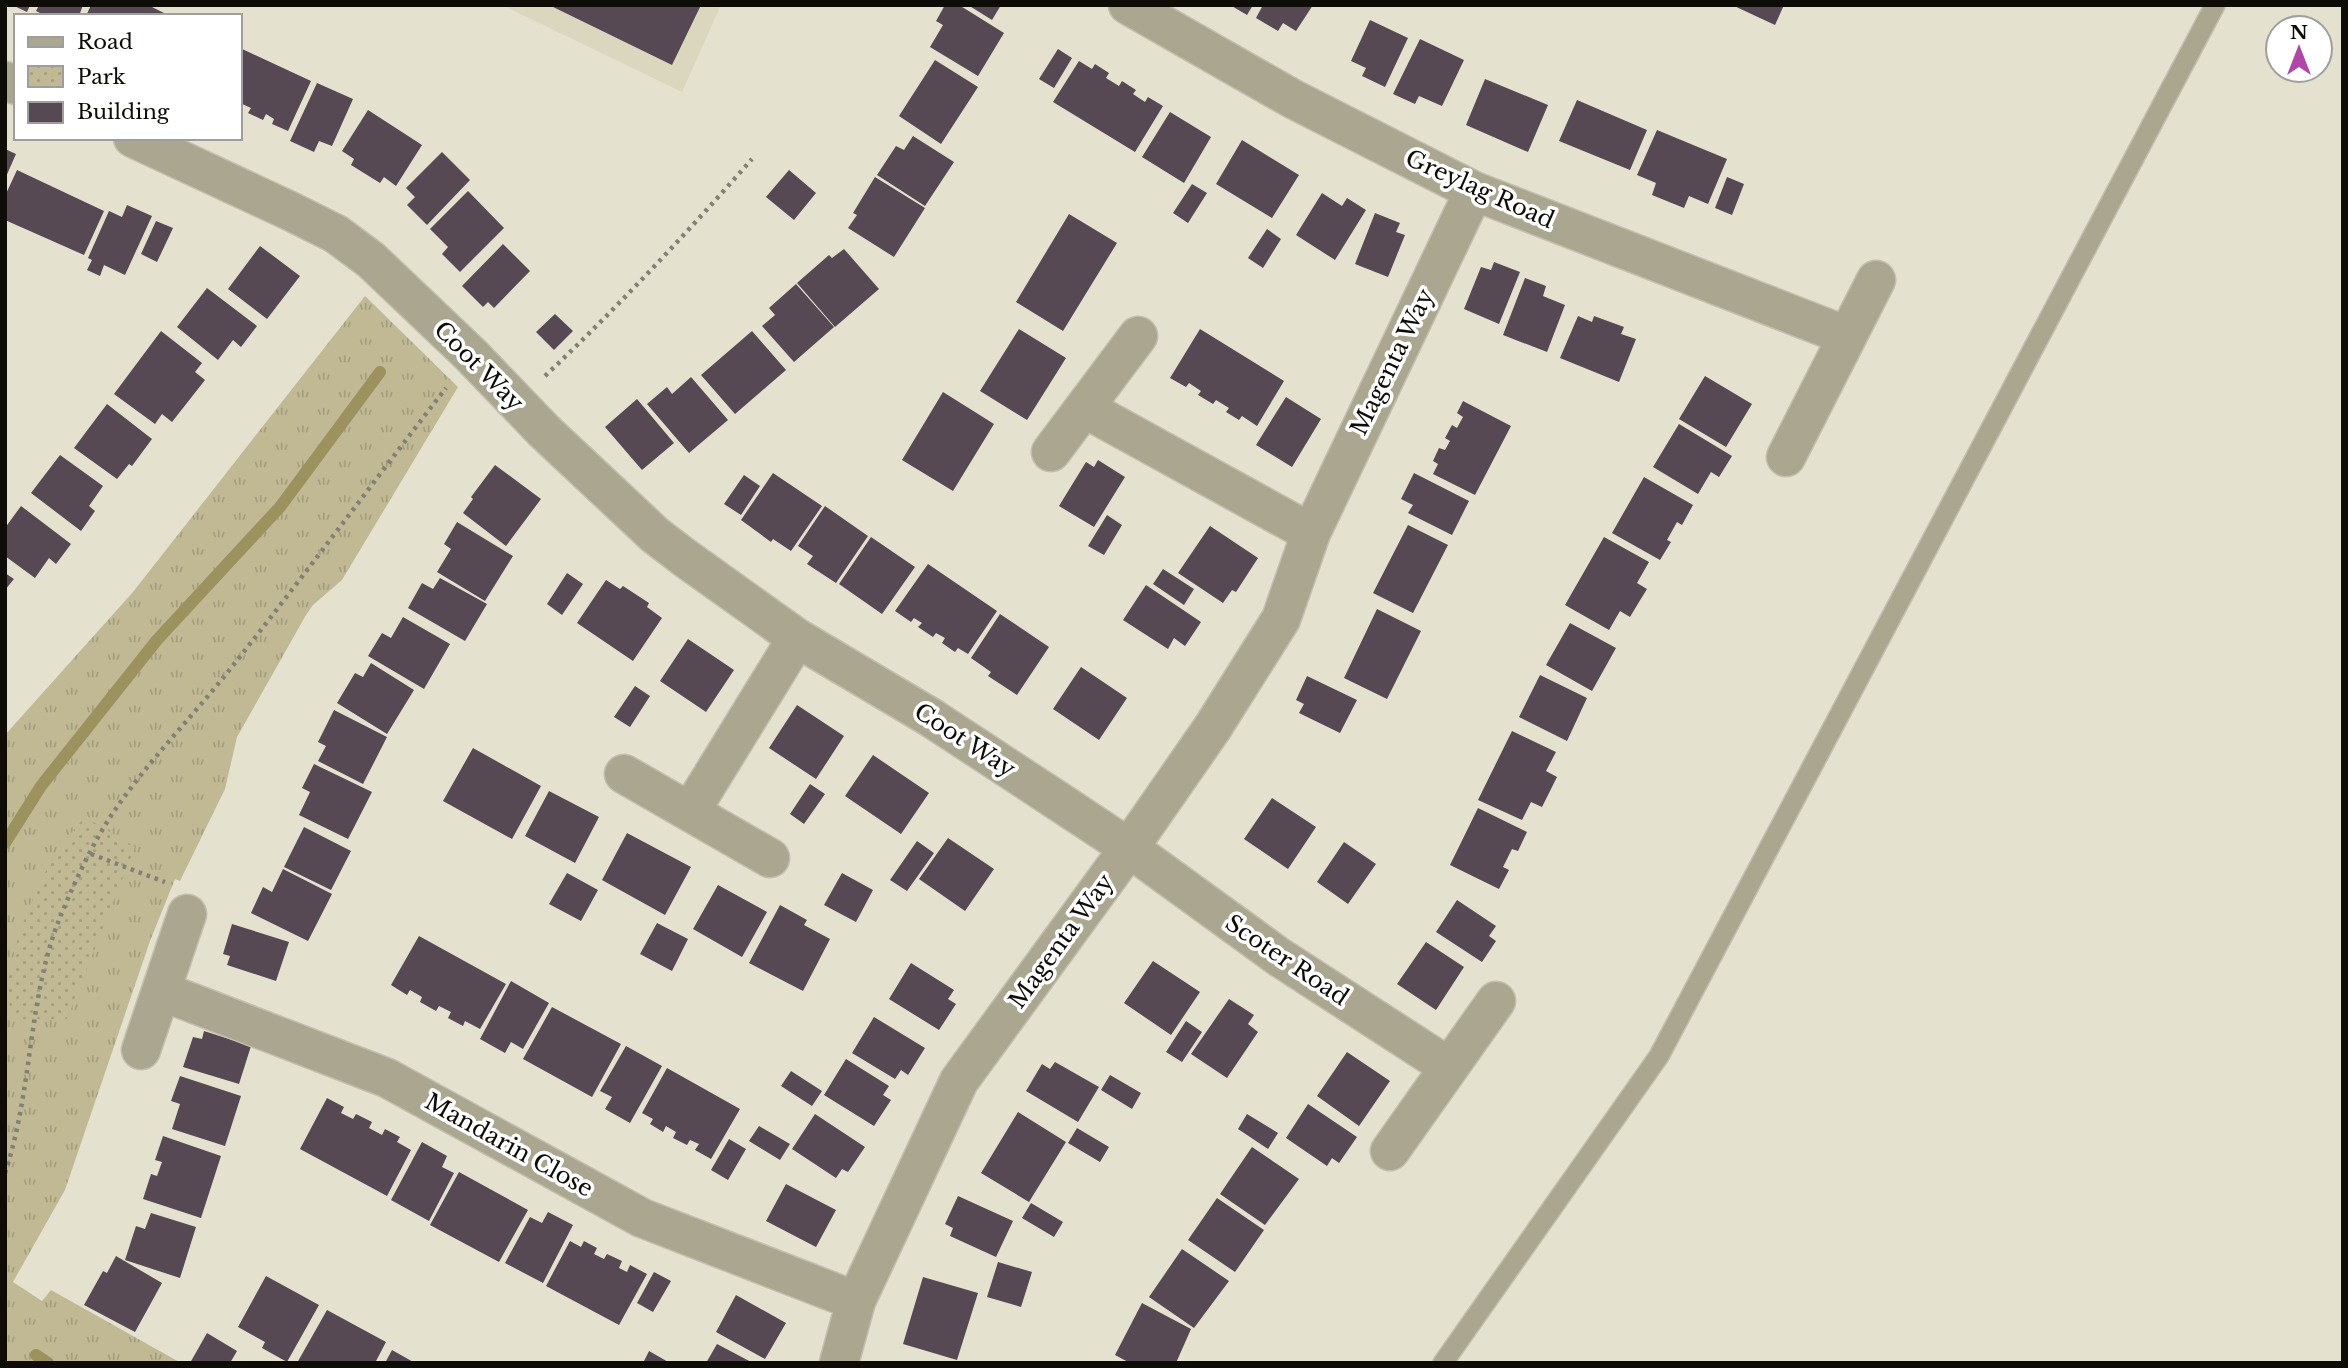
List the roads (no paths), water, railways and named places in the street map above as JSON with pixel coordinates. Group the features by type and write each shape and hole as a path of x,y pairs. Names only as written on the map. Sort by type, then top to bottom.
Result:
{"street":[{"name":"Greylag Road","path":"1128,5 1293,99 1474,191 1847,336"},
{"name":"Coot Way","path":"137,140 336,234 371,260 655,535 797,638 930,717 1129,848"},
{"name":"Magenta Way","path":"839,1363 856,1301 959,1081 1129,848 1213,727 1281,619 1311,533 1474,191"},
{"path":"1786,457 1876,280"},
{"path":"1051,452 1138,336"},
{"path":"1084,408 1311,533"},
{"path":"690,812 797,638"},
{"path":"624,774 770,858"},
{"name":"Scoter Road","path":"1129,848 1279,957 1449,1067"},
{"path":"141,1051 161,991 179,899"},
{"name":"Mandarin Close","path":"161,991 387,1078 642,1218 856,1301"},
{"path":"1390,1151 1496,1001"}],"lane":[{"path":"1443,1363 1659,1056 2215,5"}],"waterway":[{"path":"5,843 41,786 157,640 280,507 380,372"},
{"path":"36,1355 48,1363"}]}
